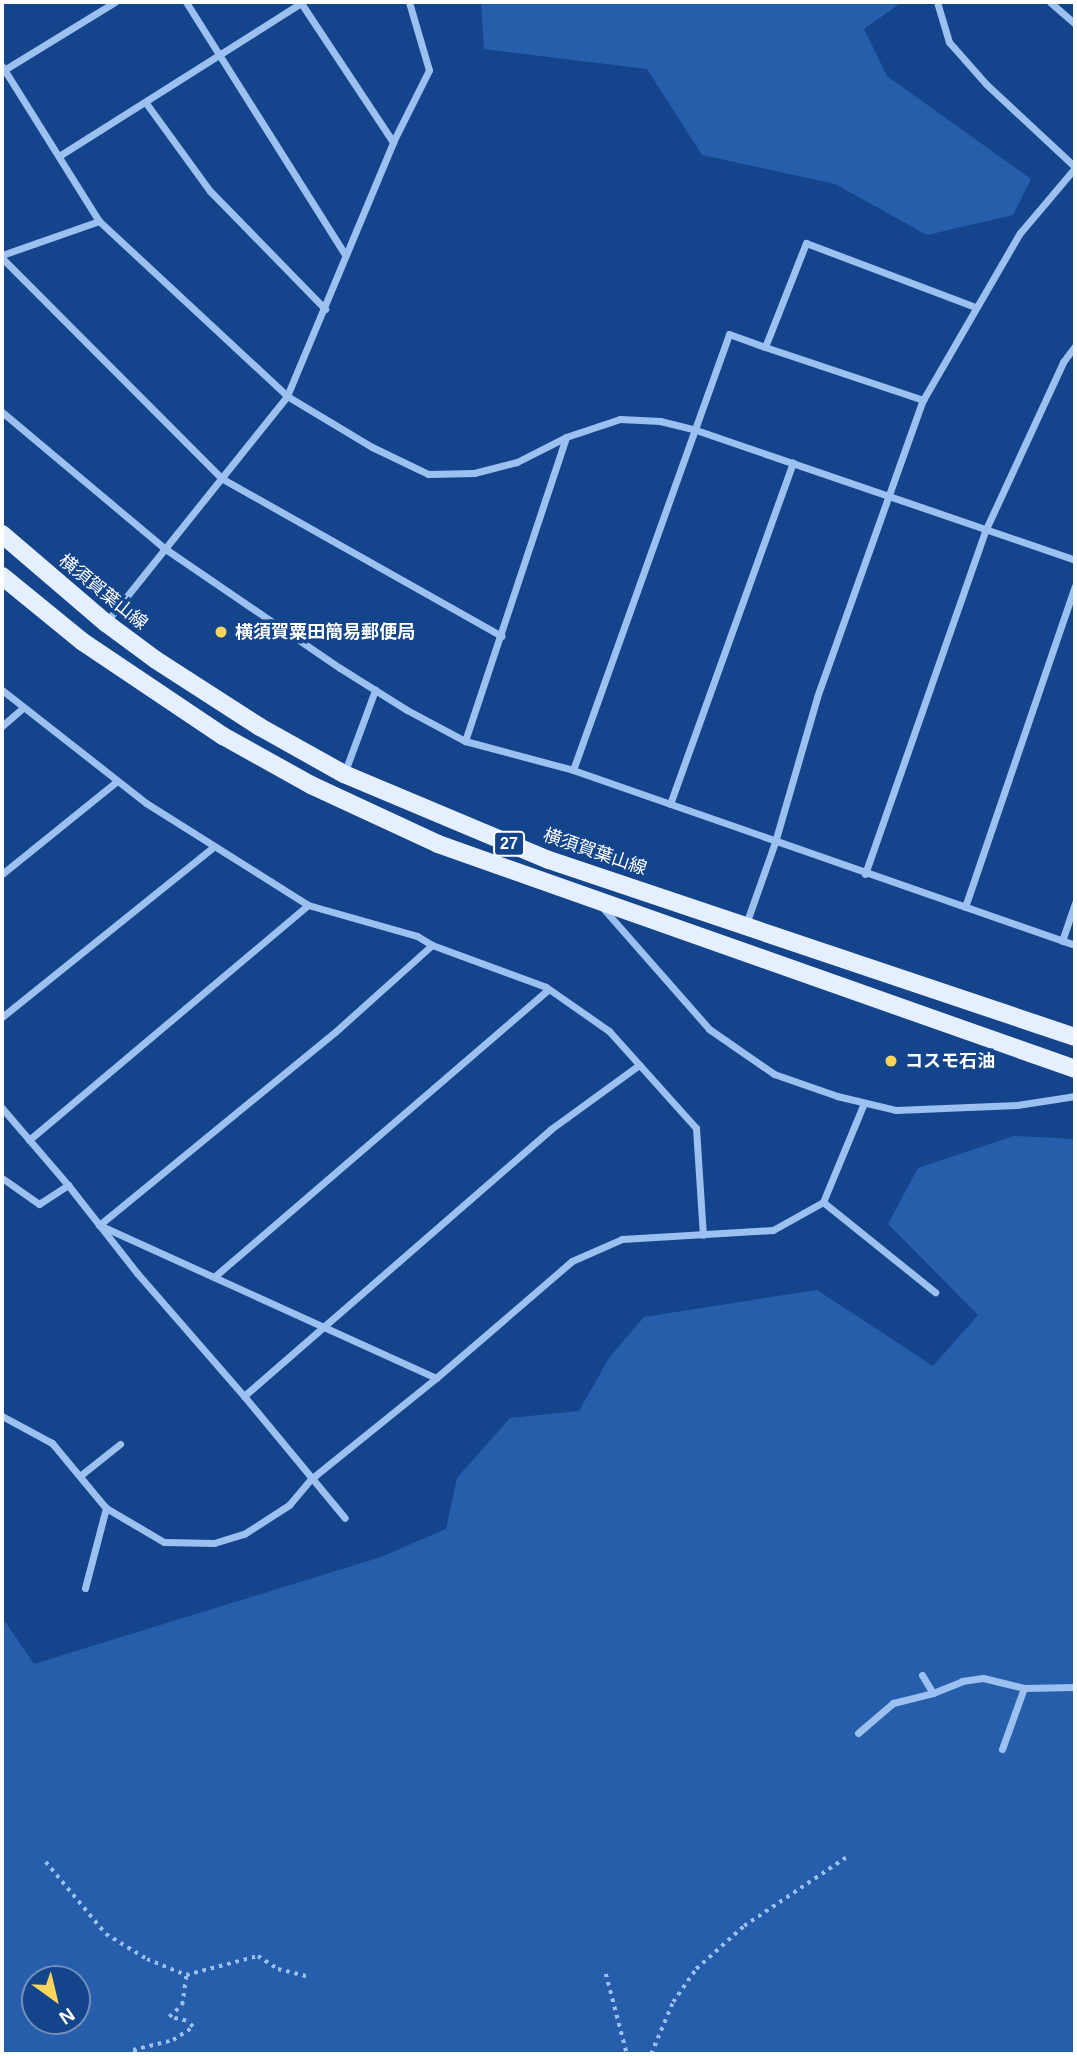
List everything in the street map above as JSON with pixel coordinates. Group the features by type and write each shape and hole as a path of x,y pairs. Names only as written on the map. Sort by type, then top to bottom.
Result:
{"main road":[{"name":"横須賀葉山線","path":"2,534 106,623 260,727 344,774 549,860 746,924 1075,1037"},
{"name":"27","path":"2,576 32,603 119,668 223,736 311,785 438,844 1075,1069"}],"street":[{"path":"115,2 3,68 99,221 288,396 372,447 428,474 474,473 517,462 566,437 620,419 660,421 693,429 1075,560"},
{"path":"186,2 345,254"},
{"path":"60,156 220,57 302,2 393,142"},
{"path":"106,623 288,396 393,142 429,70 409,2"},
{"path":"746,924 775,842 817,697 891,497 923,400 1020,233 1075,167 986,84 949,42 937,2"},
{"path":"1050,2 1075,24"},
{"path":"146,103 211,191 325,309"},
{"path":"99,221 2,257 222,478 501,636"},
{"path":"765,347 806,243 975,307"},
{"path":"573,770 729,334 923,400"},
{"path":"865,874 986,529 1063,362 1075,346"},
{"path":"2,412 164,548 375,690 465,741 573,770 1075,945"},
{"path":"465,741 566,437"},
{"path":"670,804 793,463"},
{"path":"965,907 1075,586"},
{"path":"2,690 116,782 212,848 308,905 417,936 432,945 546,987 547,991 609,1031 696,1128 703,1235"},
{"path":"344,774 375,690"},
{"path":"2,726 23,708"},
{"path":"2,874 116,782"},
{"path":"2,1017 212,848"},
{"path":"597,902 709,1029 774,1074 864,1103 897,1110 1017,1105 1075,1096"},
{"path":"1062,941 1075,903"},
{"path":"29,1140 308,905"},
{"path":"99,1225 334,1032 432,945"},
{"path":"214,1277 547,991"},
{"path":"244,1396 551,1129 639,1065"},
{"path":"2,1416 52,1443 106,1508 164,1542 214,1544 244,1534 289,1505 311,1479 436,1378 572,1261 622,1239 773,1230 823,1202 864,1103"},
{"path":"2,1108 68,1185 136,1273 244,1396 345,1518"},
{"path":"2,1178 39,1204 68,1185"},
{"path":"823,1202 935,1292"},
{"path":"99,1225 436,1378"},
{"path":"81,1475 120,1444"},
{"path":"85,1588 106,1508"},
{"path":"922,1675 933,1693"},
{"path":"858,1733 893,1703 933,1693 962,1681 983,1678 1024,1688 1075,1687"},
{"path":"1002,1749 1024,1688"}],"path":[{"path":"652,2054 673,2002 696,1969 744,1926 848,1856"},
{"path":"46,1862 106,1934 147,1959 186,1975 258,1956 278,1969 307,1976"},
{"path":"136,2054 133,2050 173,2040 193,2027 186,2021 169,2017 182,2005 186,1975"},
{"path":"606,1975 626,2054"}],"shaded area":[{"path":"481,2 902,2 864,29 887,76 1031,179 1013,215 927,235 835,184 702,155 647,69 484,49"},
{"path":"1014,1136 1075,1139 1075,2054 2,2054 2,1622 6,1623 34,1664 381,1557 446,1529 457,1478 510,1418 579,1411 609,1358 644,1317 817,1290 933,1366 978,1315 888,1224 918,1168"}],"place":[{"name":"横須賀粟田簡易郵便局","path":"221,632"},
{"name":"コスモ石油","path":"891,1061"}]}
